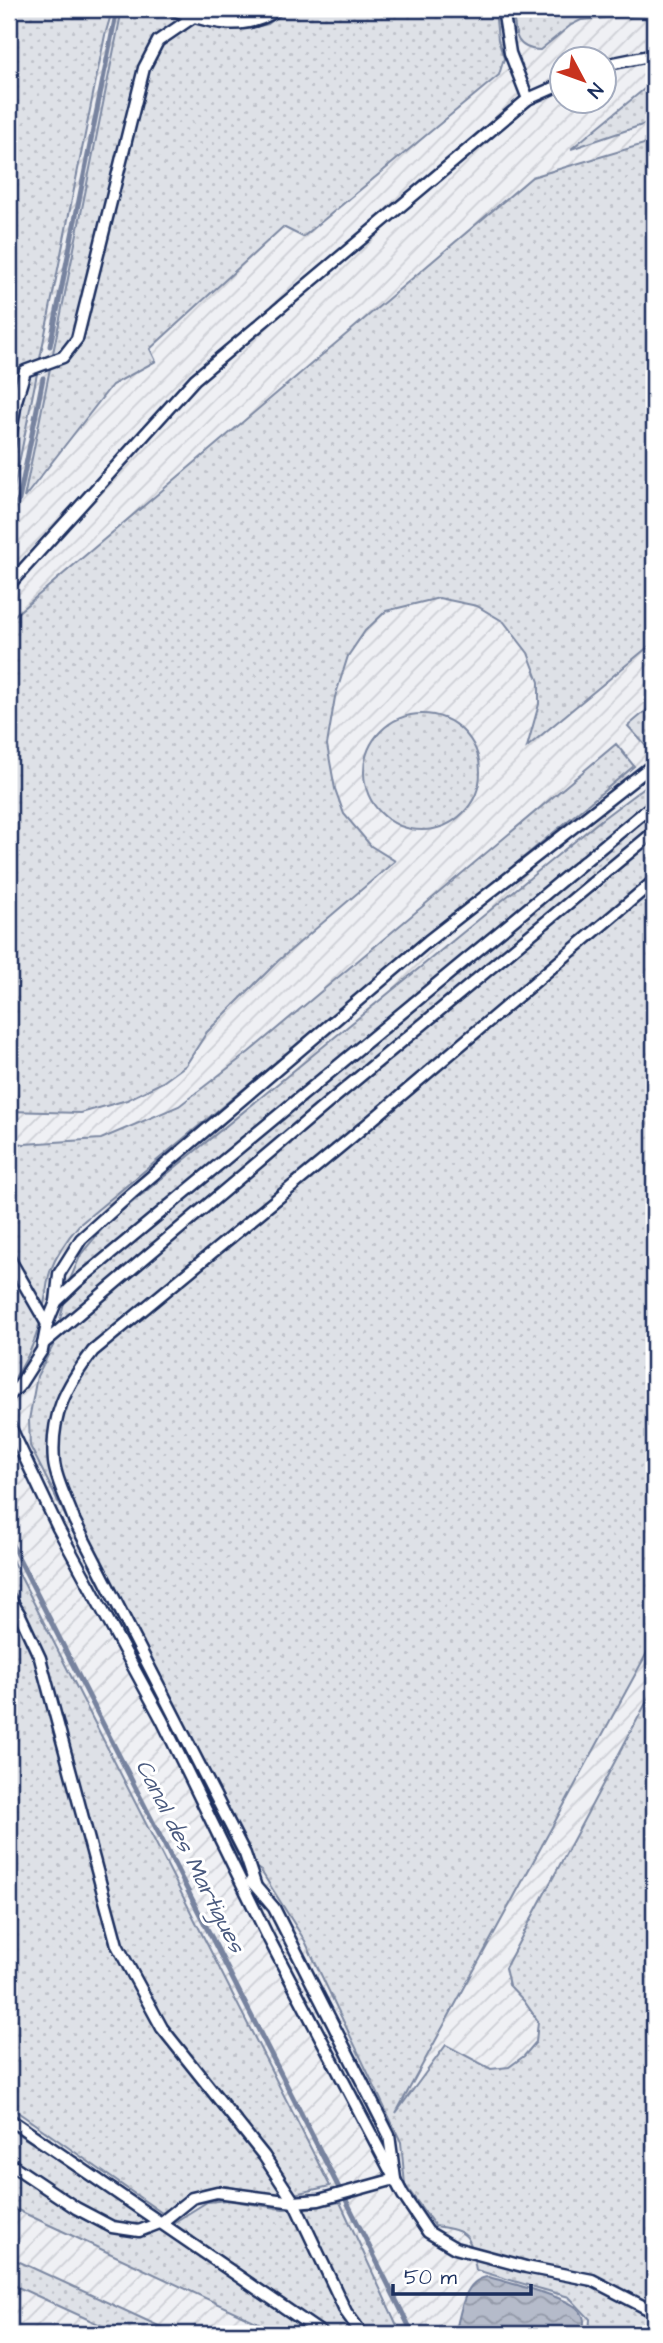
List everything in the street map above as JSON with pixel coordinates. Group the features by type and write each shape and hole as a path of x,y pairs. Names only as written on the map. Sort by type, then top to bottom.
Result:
{"lane":[{"path":"171,9 223,24 250,23 278,9"},
{"path":"9,446 16,401 25,371 63,357 77,339 144,68 158,41 205,9"},
{"path":"503,9 510,53 528,99"},
{"path":"618,62 654,55"},
{"path":"9,585 195,379 528,99 548,90"},
{"path":"43,1345 47,1324 56,1302 59,1274 81,1239 428,942 654,764"},
{"path":"56,1302 654,804"},
{"path":"9,1396 19,1386 43,1345 654,832"},
{"path":"255,1884 245,1854 74,1520 54,1464 55,1422 71,1380 93,1350 352,1137 654,881"},
{"path":"9,1258 47,1324"},
{"path":"9,1424 58,1528 162,1720 236,1871 395,2179 428,2232 455,2248 526,2267 592,2280 654,2312"},
{"path":"9,1597 40,1658 117,1945 162,2028 264,2156 294,2202 346,2312 362,2334"},
{"path":"236,1871 255,1884 274,1908 389,2135 395,2179"},
{"path":"9,2119 323,2334"},
{"path":"9,2163 76,2208 111,2227 139,2231 162,2222 192,2198 217,2192 294,2202 319,2200 395,2179"}],"shaded area":[{"path":"9,9 654,9 654,2334 9,2334"},
{"path":"9,9 68,9 110,18 9,502"},
{"path":"122,9 156,9 210,28 251,28 268,24 287,9 495,9 498,40 504,58 499,75 303,237 283,227 150,349 156,361 112,385 24,498"},
{"path":"193,9 270,9 245,19"},
{"path":"513,9 654,9 654,14 581,20 540,50 531,49 520,42 515,31"},
{"path":"654,81 654,121 571,149 611,116 618,116 618,110"},
{"path":"654,141 654,642 527,747 539,704 539,682 528,653 504,622 477,606 439,598 386,611 365,631 348,656 335,697 327,745 335,789 344,814 371,846 395,861 278,961 207,1032 186,1065 163,1082 127,1100 81,1113 9,1111 9,620 532,177"},
{"path":"654,704 654,753 653,754 628,726"},
{"path":"422,714 444,718 463,731 476,750 480,772 476,794 463,813 444,826 422,830 400,826 381,813 368,794 364,772 368,750 381,731 400,718"},
{"path":"616,744 634,766 79,1225 62,1247 53,1265 37,1334 22,1366 9,1385 9,1142 24,1144 101,1139 179,1106 249,1052"},
{"path":"654,780 654,1640 396,2113 446,2045 491,2069 509,2067 524,2056 536,2042 538,2021 509,1985 505,1968 654,1688 654,2334 589,2334 590,2319 569,2297 476,2270 467,2237 456,2230 435,2226 405,2185 401,2142 305,1941 261,1871 237,1855 30,1446 29,1420 37,1376 54,1344 69,1282 81,1254 107,1223 602,819"},
{"path":"9,1554 330,2186 281,2197 226,2186 206,2188 190,2194 162,2213 9,2106"},
{"path":"9,2128 164,2230 314,2334 282,2334 9,2206"},
{"path":"227,2200 283,2209 310,2208 340,2202 401,2334 333,2334 173,2223 207,2202"},
{"path":"9,2257 176,2334 120,2334 9,2283"}],"water":[{"path":"489,2277 571,2304 584,2318 581,2334 455,2334 468,2290 480,2279"}],"waterway":[{"path":"50,346 117,9"},
{"path":"9,511 19,500 43,378"},
{"name":"Canal des Martigues","path":"9,1539 339,2188"},
{"name":"Canal des Martigues","path":"346,2200 413,2334"}]}
